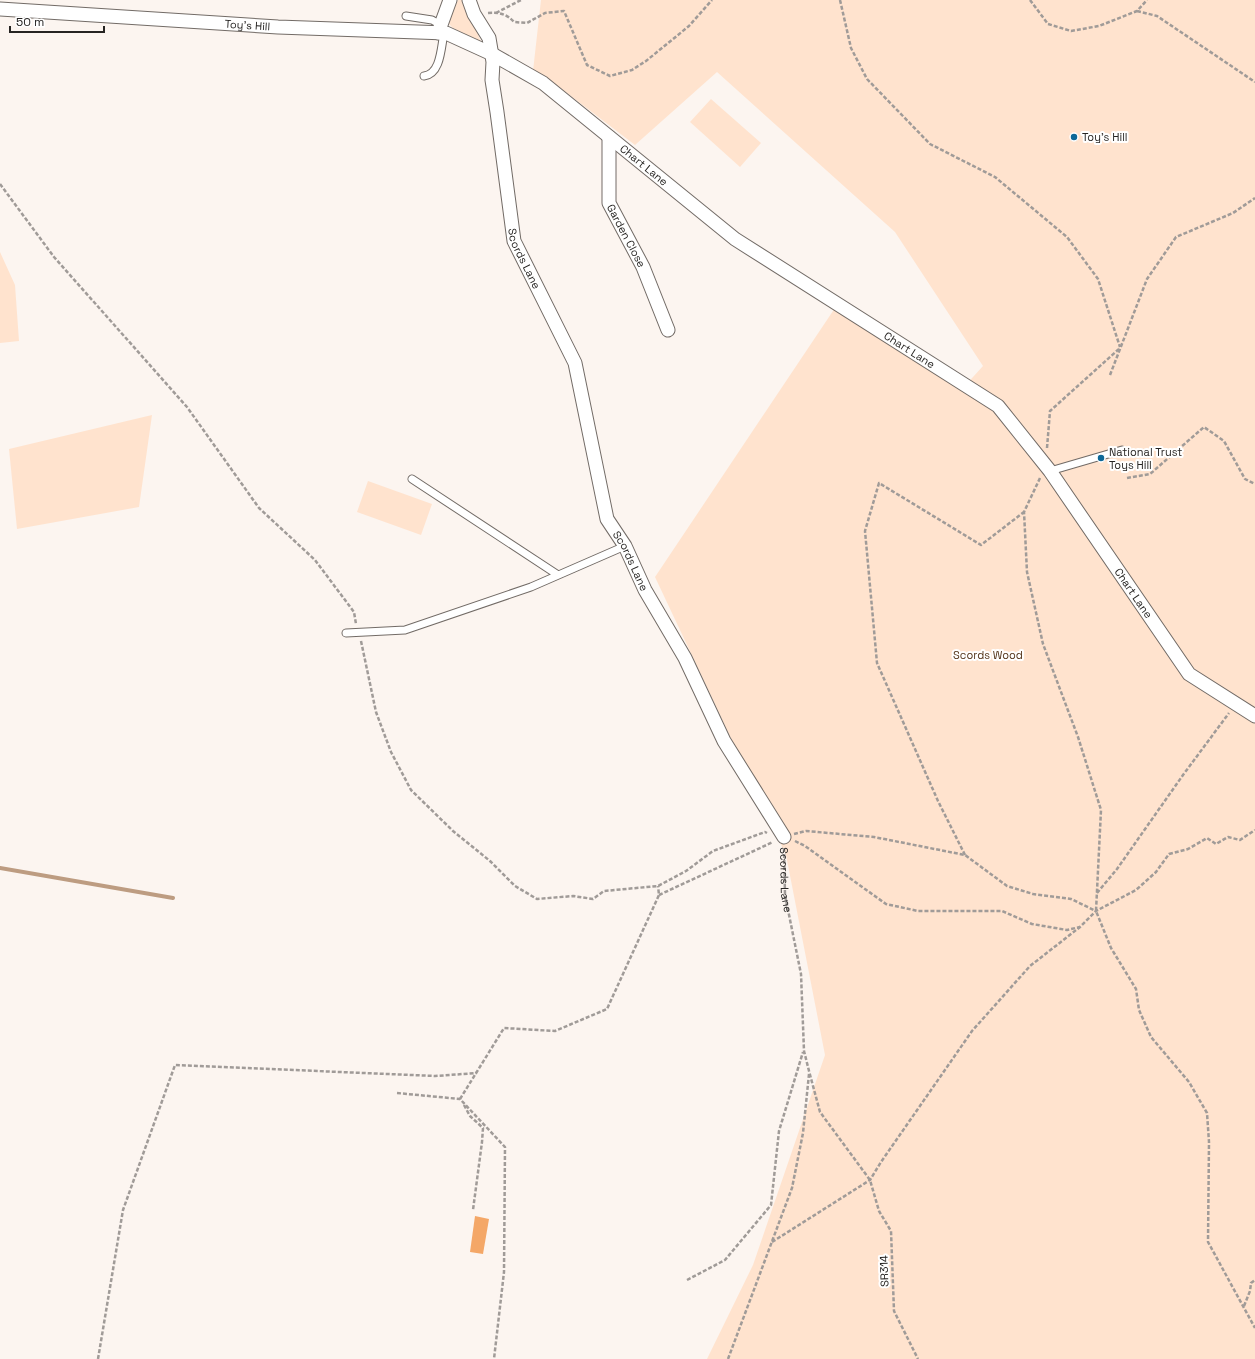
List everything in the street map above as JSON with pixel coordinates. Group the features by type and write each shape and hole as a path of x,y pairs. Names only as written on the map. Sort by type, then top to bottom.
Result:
{"street":[{"path":"441,30 450,0"},
{"name":"Scords Lane","path":"469,0 474,14 489,38 492,54 492,80 514,242 575,363 607,519 625,546 645,590 685,658 724,741 784,836"},
{"name":"Toy's Hill","path":"0,9 278,27 441,30 492,54"},
{"name":"Chart Lane","path":"492,54 543,83 735,239 998,406 1048,468 1189,674 1255,716"},
{"name":"Garden Close","path":"609,137 610,202 643,268 668,330"}],"lane":[{"path":"406,16 432,20 441,30 440,58 434,70 428,75 424,76"},
{"path":"1048,468 1122,450"},
{"path":"412,479 558,575"},
{"path":"346,633 405,630 531,587 625,546"}],"path":[{"path":"521,0 496,13 509,16 514,22 527,22 545,13 564,11 587,65 610,76 632,70 646,61 689,26 712,0"},
{"path":"840,0 851,48 867,79 930,144 995,177 1067,237 1098,279 1120,348"},
{"path":"1030,0 1048,24 1071,31 1099,26 1137,11 1147,0"},
{"path":"1137,11 1156,16 1255,82"},
{"path":"0,184 54,257 187,407 259,508 315,560 354,612 376,712 391,752 411,790 516,886 537,900 573,896 593,899 604,891 658,886 686,870 713,851 765,832 784,836 805,846 886,904 918,911 1002,911 1032,924 1067,930 1080,927"},
{"path":"1110,374 1147,279 1176,237 1233,213 1255,198"},
{"path":"1096,911 1071,900 1033,894 1007,886 966,855 938,801 877,663 865,531 879,483 981,545 1024,512 1048,468 1050,411 1120,348"},
{"path":"1127,478 1150,474 1204,427 1224,441 1245,479 1255,484"},
{"path":"1024,512 1027,572 1043,644 1078,737 1101,810 1096,911 1111,948 1136,989 1139,1010 1151,1037 1189,1082 1206,1113 1209,1142 1208,1242 1255,1328"},
{"path":"1097,894 1117,869 1183,775 1236,704"},
{"path":"772,1242 870,1180 972,1031 1030,966 1080,927 1096,911 1136,890 1156,872 1169,854 1188,849 1207,838 1216,844 1228,837 1240,840 1255,830"},
{"path":"659,895 784,836 806,831 874,837 966,855"},
{"name":"Scords Lane","path":"784,836 785,895 801,974 804,1051"},
{"path":"460,1099 504,1028 555,1031 607,1009 659,895 658,886"},
{"path":"804,1051 820,1112 870,1180"},
{"path":"687,1280 725,1260 771,1205 779,1131 804,1051"},
{"path":"98,1359 122,1210 175,1065 435,1076 477,1073"},
{"path":"728,1359 792,1188 803,1133 809,1071"},
{"path":"397,1093 460,1099 505,1147 504,1272 494,1359"},
{"path":"460,1099 470,1116 482,1128 482,1142 473,1210"},
{"name":"SR314","path":"870,1180 879,1211 891,1231 894,1311 918,1359"},
{"path":"1244,1306 1250,1291 1251,1283 1255,1280"}],"green space":[{"path":"458,0 464,0 481,42 453,28 448,23"},
{"name":"Scords Wood","path":"541,0 1255,0 1255,1359 707,1359 753,1265 825,1055 786,855 655,577 835,308 963,388 983,366 895,232 717,72 635,145 546,77 533,71"},
{"path":"711,99 761,143 740,167 690,122"},
{"path":"0,252 15,285 19,341 0,343"},
{"path":"152,415 139,507 17,529 9,449"},
{"path":"368,481 432,504 421,535 357,512"}],"building":[{"path":"475,1216 489,1219 483,1254 470,1252"}],"waterway":[{"path":"0,868 173,898"}],"place":[{"name":"Toy's Hill","path":"1074,137"},
{"name":"National Trust Toys Hill","path":"1101,458"}]}
